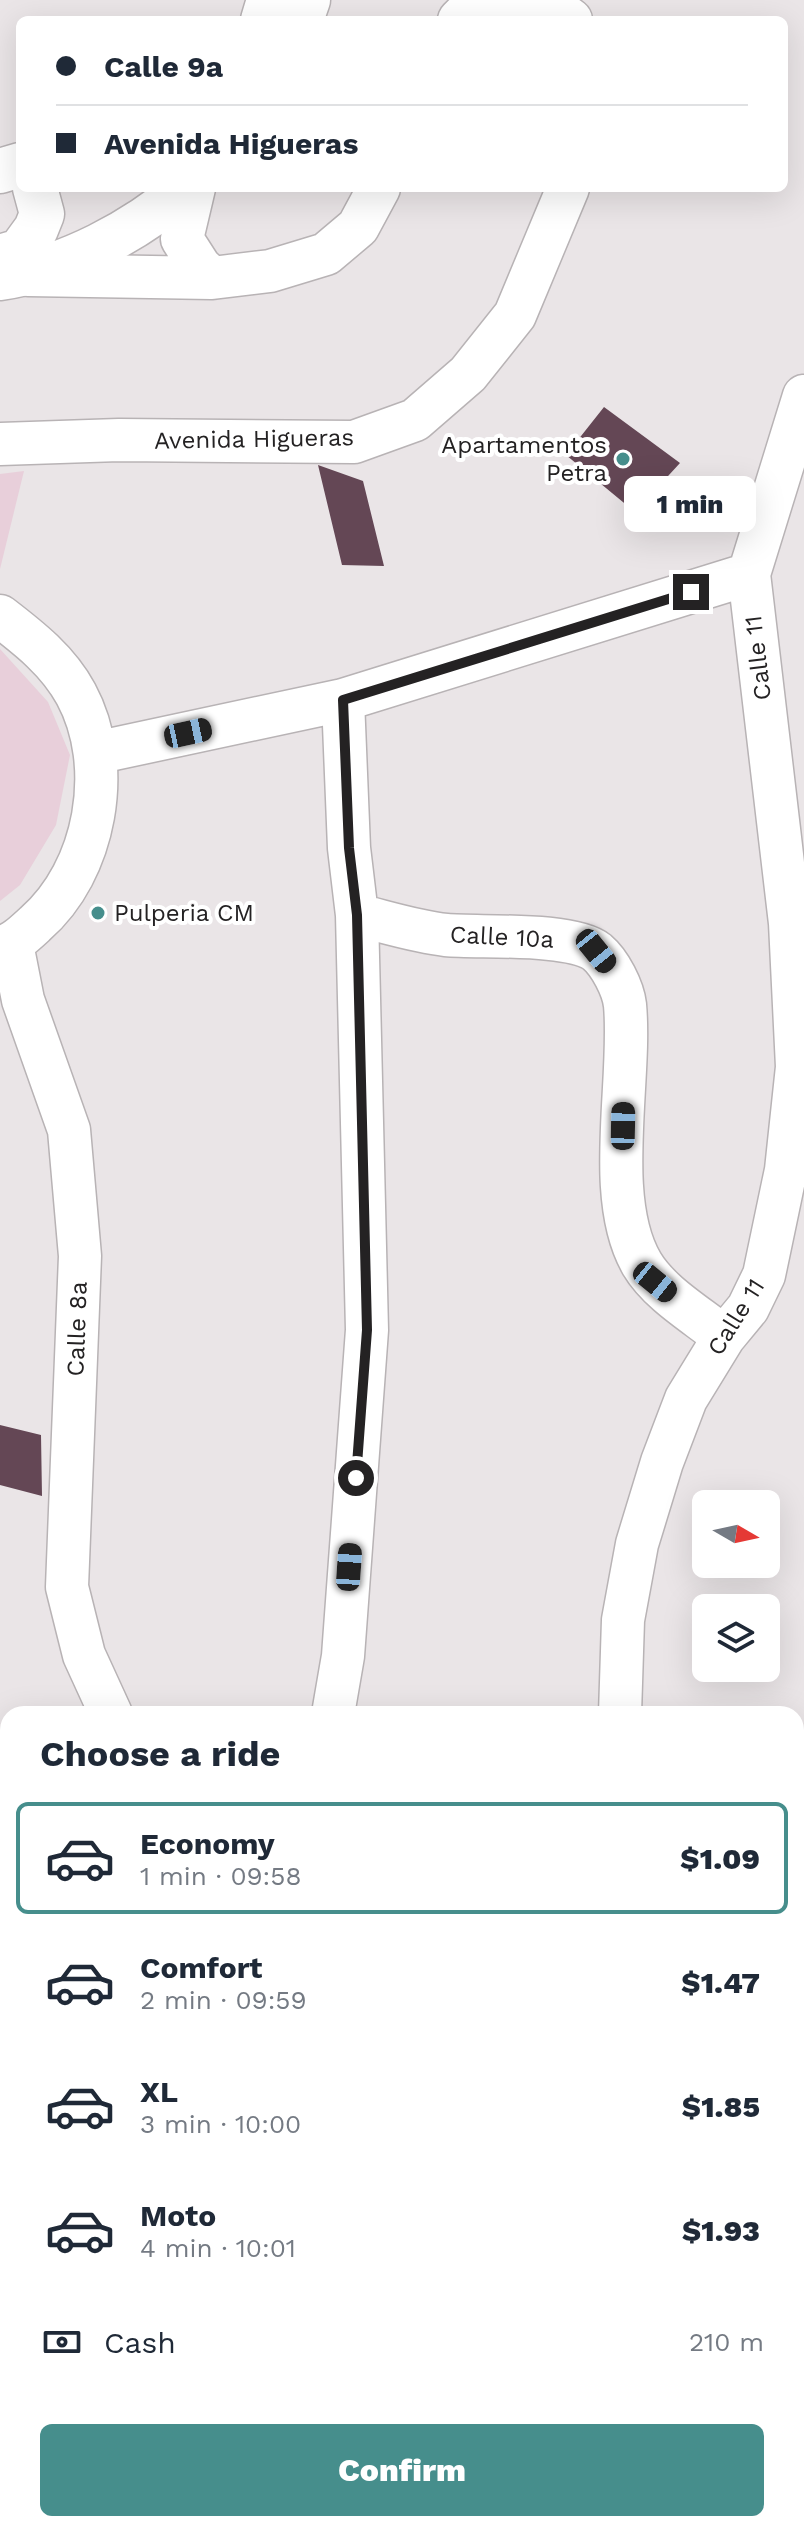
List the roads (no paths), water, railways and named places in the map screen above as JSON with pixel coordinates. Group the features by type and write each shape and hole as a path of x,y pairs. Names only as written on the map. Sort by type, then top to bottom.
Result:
{"main road":[{"path":"7,270 36,229 42,214 29,192"},
{"path":"7,270 93,250 181,192"}],"street":[{"path":"463,16 471,8 501,0 532,2 566,16"},
{"path":"193,192 182,239 200,267 212,278"},
{"path":"7,270 212,278 270,271 326,254 358,227 377,192"},
{"name":"Avenida Higueras","path":"0,444 119,440 354,442 415,420 468,374 515,315 566,192"},
{"path":"95,753 343,700 749,574 804,396"},
{"name":"Calle 11","path":"620,1706 623,1620 637,1544 662,1462 686,1399 724,1337 748,1308 764,1275 786,1170 797,1067 790,923 749,574"},
{"path":"0,616 41,647 77,695 95,753 95,819 72,880 50,911 6,946"},
{"path":"334,1706 343,1656 367,1330 357,915 349,848 343,700"},
{"name":"Calle 10a","path":"357,915 443,935 568,941 596,951 613,972 625,1002 622,1188 632,1240 642,1264 655,1282 724,1337"},
{"name":"Calle 8a","path":"6,946 69,1130 80,1256 67,1587 84,1655 107,1706"}],"place":[{"name":"Apartamentos Petra","path":"623,459"},
{"name":"Pulperia CM","path":"98,913"}]}
